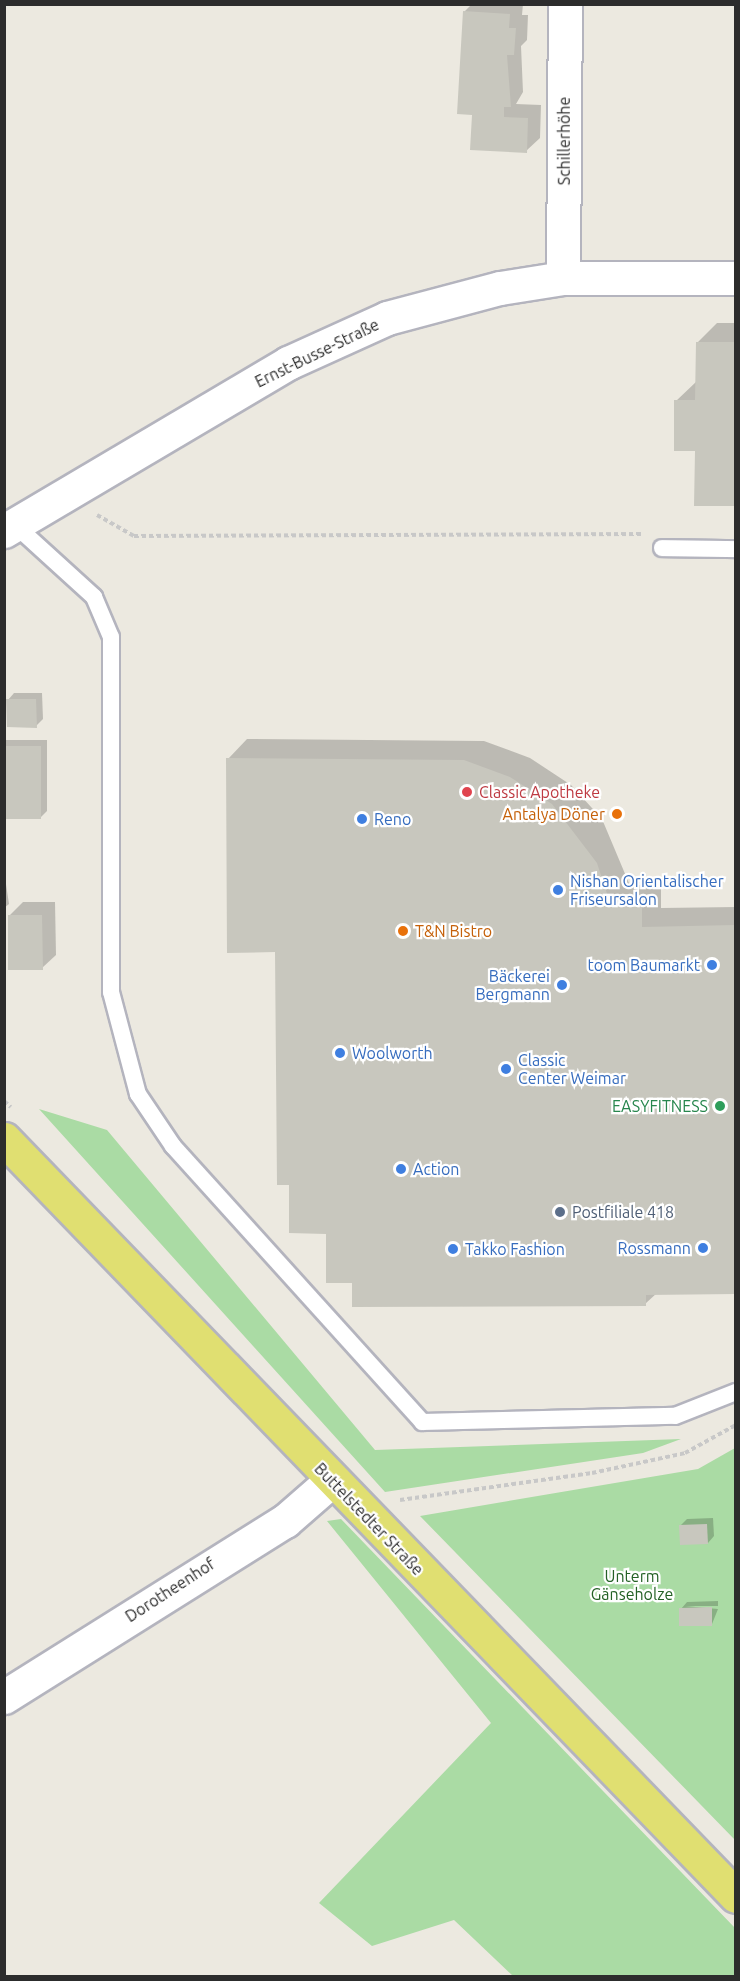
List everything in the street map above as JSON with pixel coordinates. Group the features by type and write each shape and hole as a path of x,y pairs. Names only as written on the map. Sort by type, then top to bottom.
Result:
{"main road":[{"name":"Buttelstedter Straße","path":"4,1139 735,1896"}],"street":[{"name":"Schillerhöhe","path":"563,278 565,4"},
{"name":"Ernst-Busse-Straße","path":"10,528 335,340 430,305 563,278 735,278"},
{"name":"Dorotheenhof","path":"4,1697 285,1521 332,1480"}],"lane":[{"path":"10,528 94,597 111,637 111,992 138,1094 173,1146 422,1422 675,1416 735,1392"},
{"path":"662,548 735,549"}],"path":[{"path":"87,509 134,536 643,534 662,548"},
{"path":"392,1501 592,1473 685,1453 735,1425"}],"green space":[{"path":"39,1109 107,1130 375,1450 681,1439 643,1453 385,1492"},
{"name":"Unterm Gänseholze","path":"735,1448 735,1840 420,1516 698,1469"},
{"path":"341,1519 735,1928 735,1976 513,1976 454,1920 372,1946 319,1903 491,1723 327,1521"}],"building":[{"path":"463,11 510,14 509,28 516,28 514,55 507,55 511,107 504,107 504,117 528,118 527,153 470,150 472,115 457,114"},
{"path":"696,342 735,342 735,506 694,506 695,451 674,451 674,400 695,400"},
{"path":"6,699 36,699 37,728 7,727"},
{"path":"4,746 41,746 41,819 4,819"},
{"name":"Classic Center Weimar","path":"226,758 464,760 510,777 552,804 597,863 611,906 642,897 642,927 735,925 735,1294 646,1295 646,1306 352,1307 352,1283 326,1283 326,1234 289,1233 289,1185 277,1185 275,952 227,953"},
{"path":"8,915 42,915 43,970 8,970"},
{"path":"707,1524 708,1544 680,1545 679,1525"},
{"path":"712,1607 712,1626 679,1626 679,1608"}],"place":[{"name":"Classic Apotheke","path":"467,792"},
{"name":"Antalya Döner","path":"617,814"},
{"name":"Reno","path":"362,819"},
{"name":"Nishan Orientalischer Friseursalon","path":"558,890"},
{"name":"T&N Bistro","path":"403,931"},
{"name":"toom Baumarkt","path":"712,965"},
{"name":"Bäckerei Bergmann","path":"562,985"},
{"name":"Woolworth","path":"340,1053"},
{"name":"Classic Center Weimar","path":"506,1069"},
{"name":"EASYFITNESS","path":"720,1106"},
{"name":"Action","path":"401,1169"},
{"name":"Postfiliale 418","path":"560,1212"},
{"name":"Rossmann","path":"703,1248"},
{"name":"Takko Fashion","path":"453,1249"}]}
